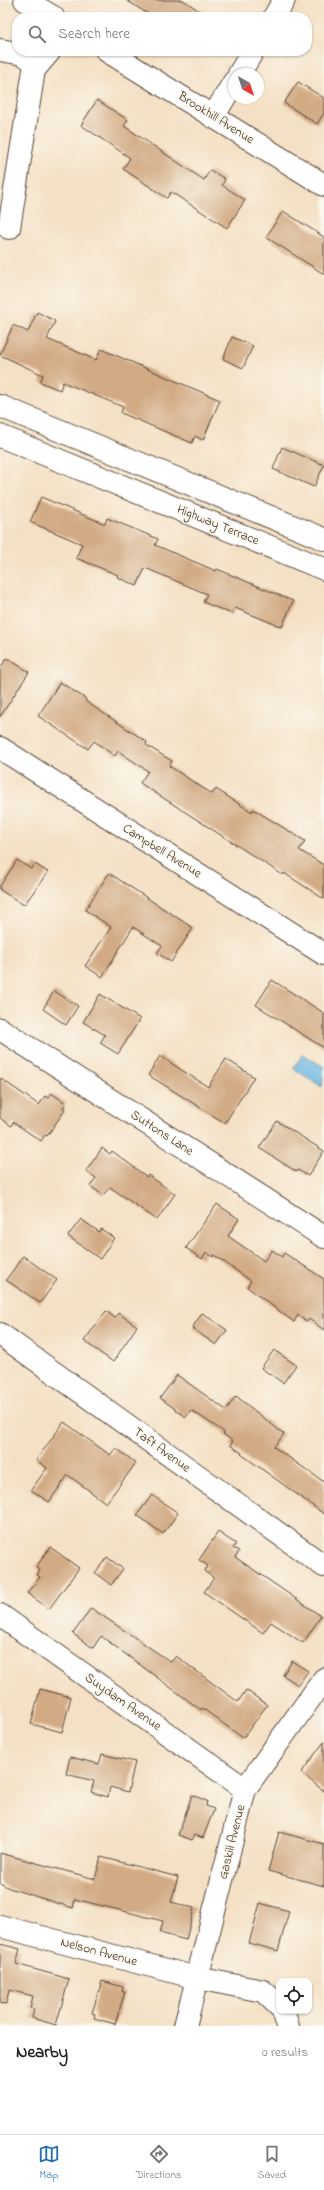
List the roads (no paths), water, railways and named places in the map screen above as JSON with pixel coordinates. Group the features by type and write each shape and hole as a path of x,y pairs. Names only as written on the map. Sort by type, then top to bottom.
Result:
{"street":[{"path":"26,0 45,12"},
{"path":"277,12 284,0"},
{"path":"0,50 12,52"},
{"path":"8,228 34,70 44,58 34,56"},
{"name":"Brookhill Avenue","path":"115,56 324,185"},
{"path":"243,68 250,56"},
{"path":"213,117 228,92"},
{"name":"Highway Terrace","path":"0,406 324,539"},
{"name":"Highway Terrace","path":"0,436 324,569"},
{"path":"112,482 122,456"},
{"name":"Campbell Avenue","path":"0,748 324,954"},
{"name":"Suttons Lane","path":"0,1029 324,1237"},
{"name":"Taft Avenue","path":"0,1334 324,1566"},
{"name":"Suydam Avenue","path":"0,1615 246,1789"},
{"name":"Gaskill Avenue","path":"185,2026 246,1789 324,1679"},
{"name":"Nelson Avenue","path":"0,1926 197,1978 263,1991 276,2003"},
{"path":"284,2014 288,2026"}],"water":[{"path":"303,1054 324,1067 322,1087 293,1068"}]}
